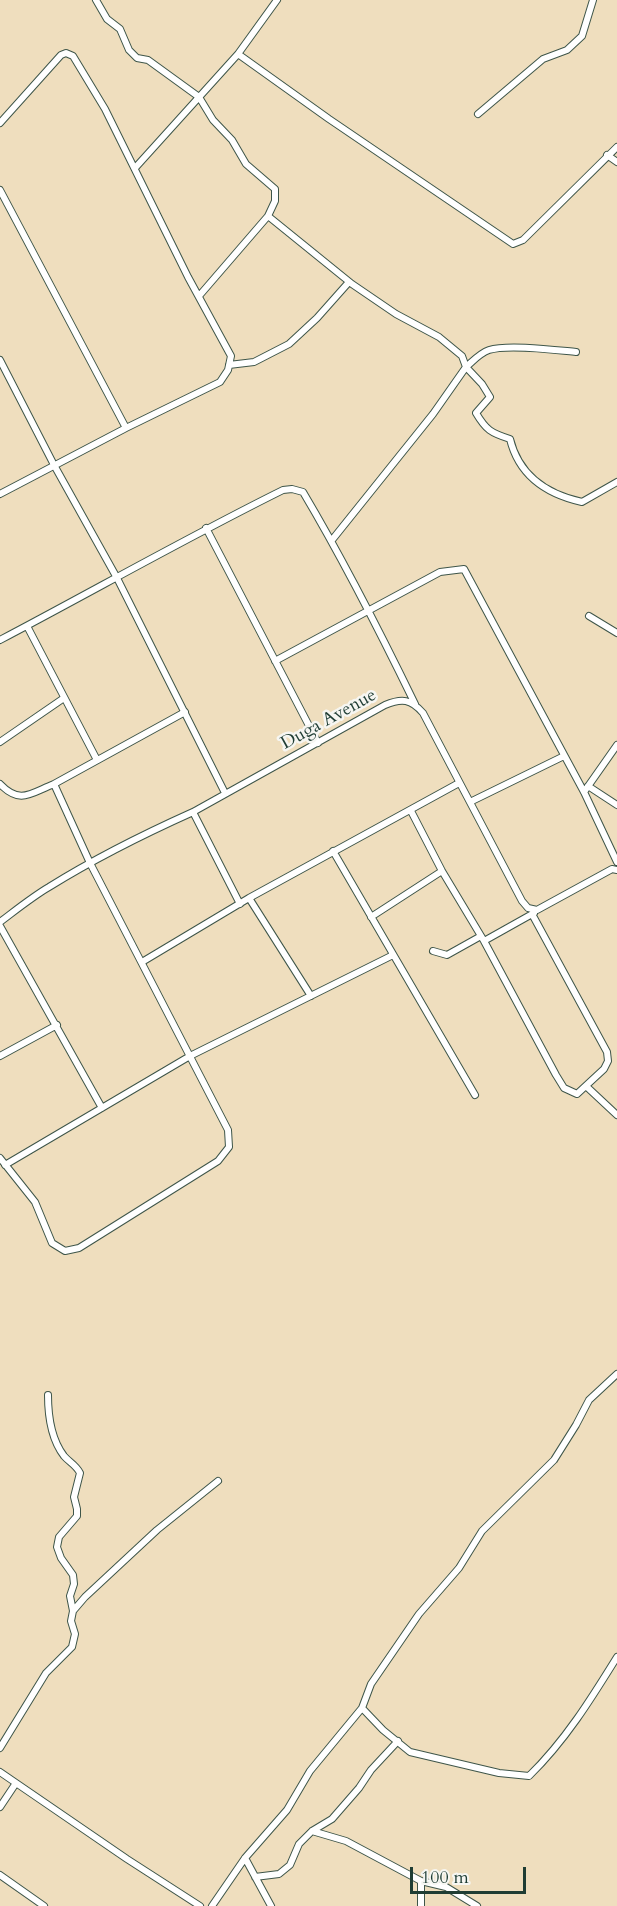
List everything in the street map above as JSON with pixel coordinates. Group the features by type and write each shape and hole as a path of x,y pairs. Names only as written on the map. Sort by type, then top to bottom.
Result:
{"street":[{"path":"96,0 107,19 120,29 129,50 137,58 148,60 199,97 213,120 232,140 246,164 275,189 275,201 268,216 200,296"},
{"path":"135,168 238,54 277,0"},
{"path":"478,114 543,59 567,50 582,36 592,0"},
{"path":"0,123 61,55 66,53 73,56 105,109 231,356 228,370 220,382 0,494"},
{"path":"238,54 513,244 523,240 617,147"},
{"path":"607,155 617,162"},
{"path":"0,190 126,428"},
{"path":"268,216 349,282 396,314 439,337 462,356 466,367 482,384 490,397 476,413 484,427 510,439 513,453 532,480 568,499 582,502 617,482"},
{"path":"229,365 254,362 289,344 317,318 349,282"},
{"path":"332,540 433,414 466,367 480,354 490,350 524,348 576,352"},
{"path":"0,360 54,465 117,578 225,793"},
{"path":"0,640 206,528 284,490 292,489 303,492 332,540 369,610 415,704 423,713 522,901 534,912 607,1052 609,1061 604,1069 577,1094 564,1088 483,939 442,871 411,811"},
{"path":"206,528 318,743"},
{"path":"275,661 440,572 464,569 564,756 586,789 617,862"},
{"path":"589,616 617,633"},
{"path":"27,626 97,760"},
{"path":"0,742 64,698"},
{"name":"Duga Avenue","path":"0,924 47,887 192,812 396,700 407,699 415,704"},
{"path":"0,784 9,793 22,797 54,784 185,712"},
{"path":"586,789 617,745"},
{"path":"470,802 564,756"},
{"path":"142,962 249,898 459,783"},
{"path":"0,1158 35,1202 52,1243 65,1251 79,1248 218,1161 229,1147 228,1130 90,863 54,784"},
{"path":"586,789 617,805"},
{"path":"192,812 240,904"},
{"path":"333,851 475,1095"},
{"path":"433,951 447,955 483,939 612,869 617,870"},
{"path":"371,917 442,871"},
{"path":"249,898 311,996"},
{"path":"0,924 102,1107"},
{"path":"5,1165 190,1056 393,955"},
{"path":"0,1056 57,1025"},
{"path":"586,1087 617,1115"},
{"path":"212,1906 245,1858 287,1810 310,1771 362,1708 371,1684 419,1614 459,1568 482,1531 554,1460 589,1400 617,1374"},
{"path":"0,1748 46,1673 72,1647 75,1634 71,1621 73,1611 70,1596 74,1584 73,1575 61,1558 57,1547 59,1537 76,1516 74,1497 80,1473 76,1466 64,1456 54,1436 48,1411 48,1395"},
{"path":"73,1611 157,1530 218,1481"},
{"path":"362,1708 383,1730 410,1752 499,1773 529,1776 585,1710 617,1657"},
{"path":"255,1876 279,1874 290,1865 299,1844 312,1831 332,1819 359,1788 371,1770 398,1741"},
{"path":"0,1772 127,1860 200,1906"},
{"path":"0,1807 16,1783"},
{"path":"312,1831 346,1841 421,1881 446,1887 477,1906"},
{"path":"245,1858 271,1906"},
{"path":"0,1875 44,1906"},
{"path":"421,1881 421,1906"}]}
